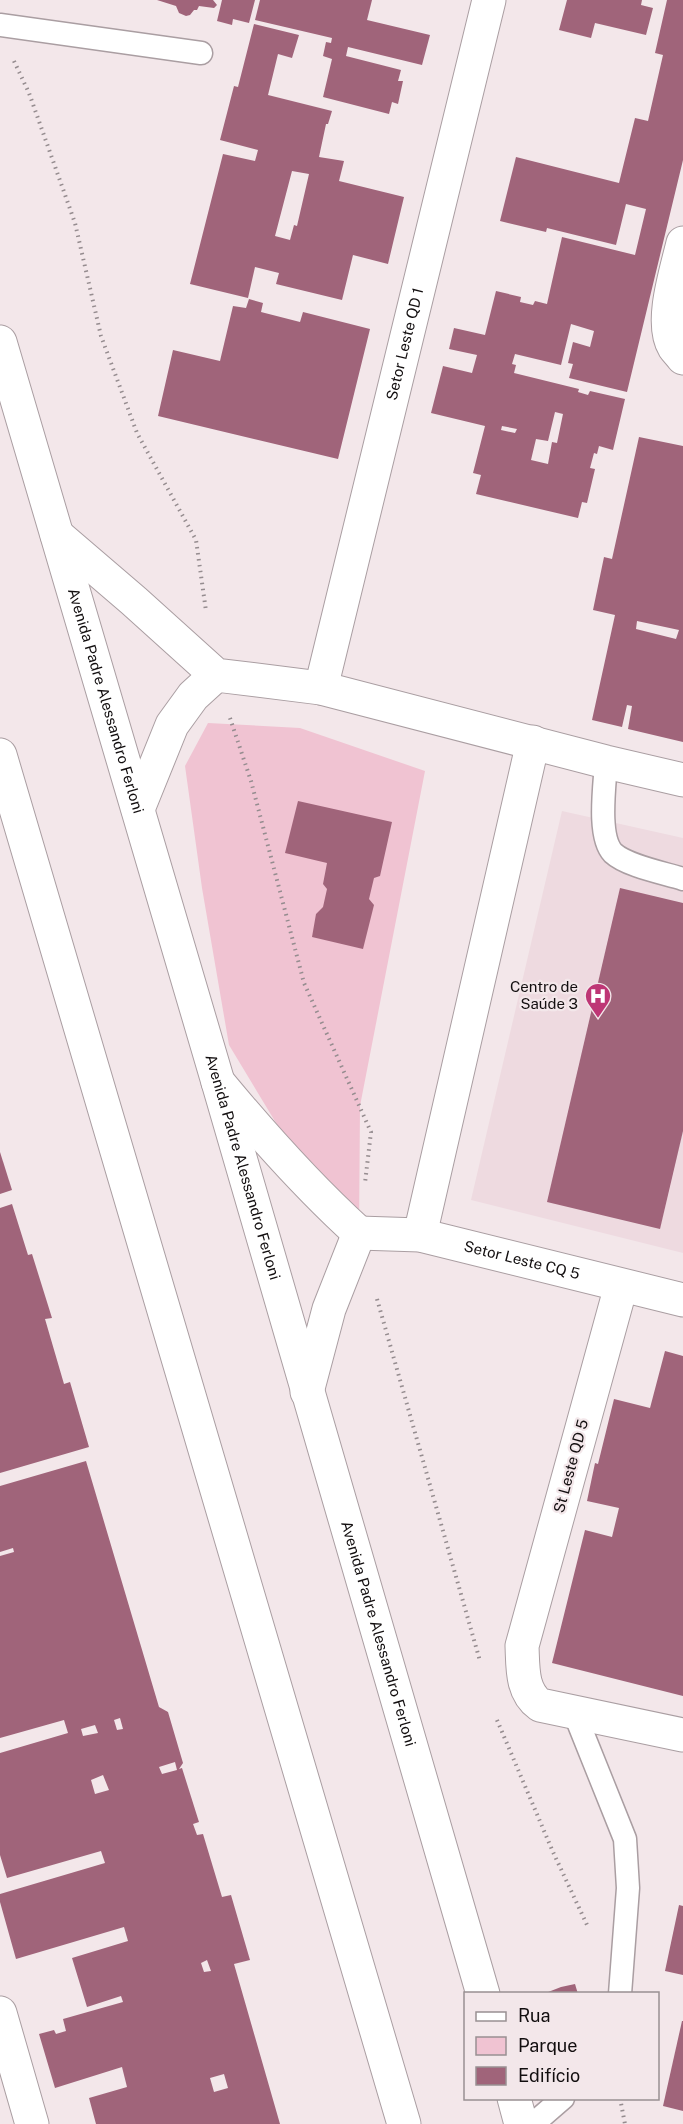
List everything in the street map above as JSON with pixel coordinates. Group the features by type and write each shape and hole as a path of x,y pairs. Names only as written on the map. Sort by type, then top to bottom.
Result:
{"street":[{"name":"Setor Leste QD 1","path":"321,688 489,0"},
{"path":"683,243 669,306 668,329 672,345 683,358"},
{"name":"Avenida Padre Alessandro Ferloni","path":"0,342 482,1992"},
{"path":"57,534 216,675 321,688 683,780"},
{"path":"138,809 172,725 193,696 216,675"},
{"path":"420,1235 533,742"},
{"path":"0,755 404,2124"},
{"path":"218,1082 261,1134 320,1198 359,1233 329,1309 307,1392"},
{"name":"Setor Leste CQ 5","path":"359,1233 420,1235 683,1300"},
{"name":"St Leste QD 5","path":"574,1712 540,1705 530,1698 525,1681 522,1646 621,1286"},
{"path":"574,1712 683,1736"},
{"path":"0,2013 32,2124"},
{"path":"515,2100 521,2124"}],"lane":[{"path":"0,25 201,53"},
{"path":"606,762 604,833 612,852 628,862 683,879"},
{"path":"574,1712 625,1839 628,1888 620,1992"},
{"path":"534,2124 561,2100"}],"path":[{"path":"10,54 30,93 75,223 101,336 137,433 196,540 216,675 250,781 304,983 371,1132 359,1233 482,1667"},
{"path":"494,1712 588,1928"},
{"path":"620,2100 625,2124"}],"shaded area":[{"name":"Centro de Saúde 3","path":"562,811 683,838 683,1253 471,1200"}],"green space":[{"path":"208,723 300,728 425,771 360,1106 359,1233 299,1161 229,1045 202,888 185,766"}],"building":[{"path":"157,0 213,0 217,5 214,8 199,6 197,10 186,16 179,13 176,6"},
{"path":"222,0 255,0 249,23 233,19 232,25 217,21"},
{"path":"260,0 372,0 367,20 430,35 422,65 348,47 346,56 401,70 398,81 403,81 398,104 392,102 389,114 323,97 332,59 323,56 326,42 331,43 332,38 255,20"},
{"path":"567,0 642,0 641,5 653,8 646,35 595,23 591,38 559,30"},
{"path":"667,0 683,0 683,160 627,392 569,378 573,364 568,363 573,342 590,347 594,331 571,324 561,365 515,354 512,364 516,365 514,373 579,389 578,392 588,395 590,391 625,399 613,450 599,446 597,454 594,453 590,468 595,469 587,503 582,502 578,518 476,494 481,475 473,473 485,426 431,413 443,366 472,373 477,355 449,349 454,328 485,335 496,291 521,297 520,302 533,305 535,301 547,304 562,237 635,255 646,209 626,204 616,245 547,228 546,232 500,221 516,157 619,183 635,118 648,121 663,55 655,53","holes":["555,412 563,414 557,443 552,442 548,464 531,460 536,439 548,441","502,426 517,429 515,433 501,430"]},
{"path":"254,24 299,35 292,58 278,54 268,95 332,111 328,124 326,124 319,157 344,161 339,181 404,197 388,264 353,255 342,300 276,284 279,273 255,267 248,298 190,284 223,154 255,161 258,150 220,140 234,86 238,87","holes":["292,171 309,174 297,226 294,225 290,240 275,236"]},
{"path":"249,299 263,303 261,312 300,322 303,312 370,329 338,459 158,416 173,350 220,361 233,306 246,308"},
{"path":"639,437 683,446 683,742 628,729 632,706 627,705 622,727 592,720 615,615 593,610 604,557 612,559","holes":["637,621 679,630 676,639 636,629"]},
{"path":"298,801 392,822 380,876 374,878 369,899 374,905 363,949 312,937 316,914 323,907 327,889 323,884 327,863 285,853"},
{"path":"620,888 683,903 683,1131 660,1229 547,1202"},
{"path":"0,1152 12,1190 0,1194"},
{"path":"12,1204 28,1255 32,1254 52,1318 45,1319 64,1384 70,1382 89,1447 0,1473 0,1208"},
{"path":"665,1351 683,1356 683,1696 552,1663 585,1530 612,1537 619,1508 587,1501 595,1463 598,1464 614,1399 650,1408"},
{"path":"86,1461 159,1707 168,1712 183,1763 179,1769 182,1768 199,1822 193,1824 197,1835 203,1834 222,1897 231,1895 250,1960 234,1964 280,2124 96,2124 89,2098 127,2087 122,2067 55,2088 39,2034 54,2030 56,2034 66,2031 63,2019 123,2002 121,1996 87,2007 72,1958 128,1941 124,1927 16,1959 0,1902 0,1894 105,1863 101,1851 7,1878 0,1855 0,1753 68,1733 64,1720 0,1738 0,1556 14,1552 13,1548 0,1552 0,1486","holes":["120,1718 123,1729 117,1730 114,1720","95,1725 98,1733 83,1736 81,1729","175,1762 177,1770 162,1774 159,1767","103,1775 109,1790 95,1794 91,1780","207,1960 211,1971 204,1972 201,1963","224,2074 228,2088 214,2092 210,2078"]},
{"path":"679,1905 683,1906 683,1975 665,1971"},
{"path":"575,1984 577,1992 548,1992"},
{"path":"683,2021 683,2111 663,2106"}],"place":[{"name":"Centro de Saúde 3","path":"598,1019"}]}
